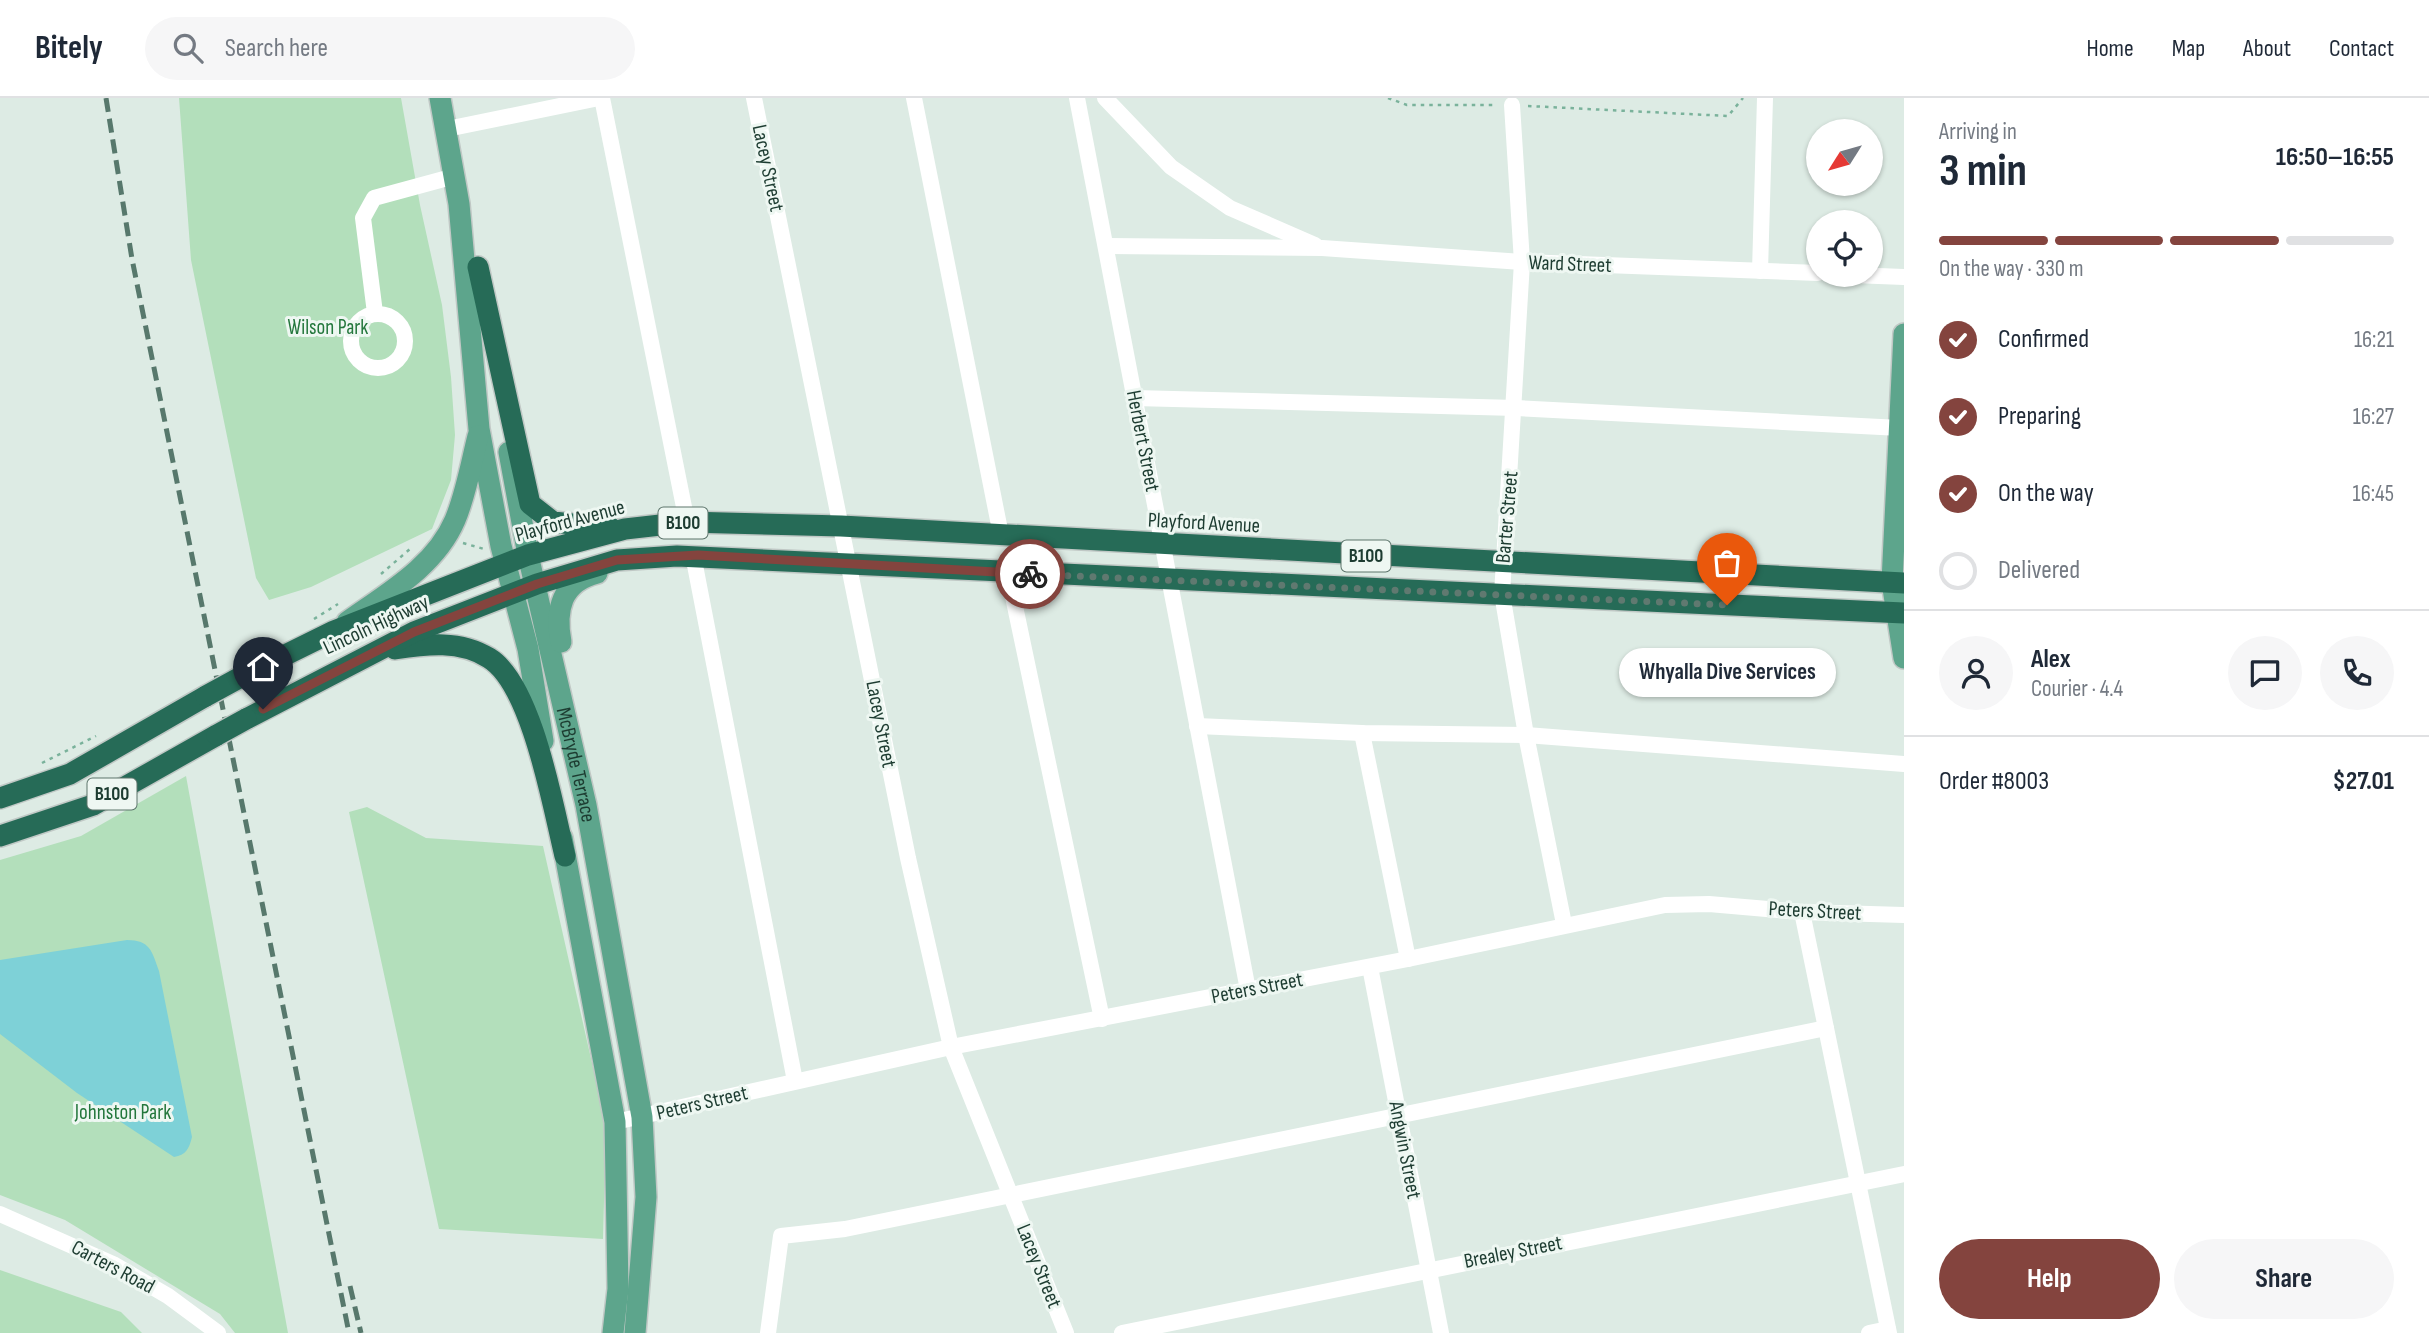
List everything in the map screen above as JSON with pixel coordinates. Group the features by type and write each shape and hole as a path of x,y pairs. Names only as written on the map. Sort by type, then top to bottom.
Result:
{"highway":[{"path":"478,267 530,504 553,522 625,529"},
{"name":"Playford Avenue","path":"506,564 528,555 625,529 687,522 841,526 1898,582"},
{"name":"B100","path":"513,593 617,560 685,556 1169,581 1899,613"},
{"name":"Lincoln Highway","path":"0,798 70,774 239,678 334,631 506,564"},
{"path":"1699,604 1700,572"},
{"name":"Lincoln Highway","path":"0,836 93,805 339,669 414,632 513,593"},
{"path":"339,669 395,649 433,643 464,648 490,658 513,681 527,714 565,856"}],"main road":[{"name":"McBryde Terrace","path":"440,98 459,204 480,429 506,564 528,649 615,1122 618,1289 613,1333"},
{"name":"McBryde Terrace","path":"459,204 478,267 490,352 528,555 537,584 586,805 642,1117 646,1197 635,1333"},
{"path":"1904,334 1898,582 1904,658"},
{"path":"334,631 413,574 444,540 459,507 480,429"},
{"path":"566,713 566,670 557,625 560,601 569,587 583,576 685,556"},
{"path":"572,896 589,892 579,842 586,805"}],"street":[{"path":"447,129 601,98 687,522"},
{"name":"Lacey Street","path":"754,98 908,858 951,1047 1066,1333"},
{"path":"914,98 1001,535"},
{"name":"Herbert Street","path":"1077,98 1248,990"},
{"name":"Ward Street","path":"1105,98 1180,174 1230,208 1322,248"},
{"path":"1760,271 1765,98"},
{"name":"Barter Street","path":"1512,105 1522,262 1516,408 1502,563 1502,594 1526,735 1564,924"},
{"path":"375,313 363,218 374,198 455,176"},
{"name":"Ward Street","path":"1107,246 1322,248 1522,262 1806,273"},
{"path":"1883,276 1904,277"},
{"path":"1134,398 1516,408 1900,428"},
{"path":"685,556 795,1081"},
{"path":"1008,573 1102,1019"},
{"path":"1197,726 1362,733 1526,735 1904,764"},
{"path":"1362,733 1408,960"},
{"name":"Peters Street","path":"615,1122 951,1047 1408,960 1564,924 1665,905 1709,904 1802,912 1904,915"},
{"path":"1802,912 1888,1331 1869,1333"},
{"name":"Angwin Street","path":"1370,967 1441,1333"},
{"path":"768,1333 780,1236 845,1229 1826,1028"},
{"name":"Brealey Street","path":"1122,1333 1904,1174"},
{"name":"Carters Road","path":"0,1214 113,1264 168,1296 218,1333"}],"path":[{"path":"1388,98 1407,105 1512,105 1728,116 1743,98"}],"green space":[{"name":"Wilson Park","path":"179,98 401,98 420,205 442,305 455,435 451,480 432,529 311,587 269,600 256,578 191,260"},
{"name":"Johnston Park","path":"186,776 288,1333 235,1333 220,1314 65,1220 0,1195 0,860 81,836"},
{"path":"367,807 426,838 543,846 606,1125 603,1239 439,1229 349,812"},
{"path":"0,1270 121,1312 142,1333 0,1333"}],"water":[{"path":"127,940 141,942 149,948 159,971 192,1137 186,1151 174,1157 77,1093 0,1034 0,960"}],"railway":[{"path":"106,98 132,259 349,1333"},
{"path":"350,1286 361,1333"}],"way so far":[{"path":"1030,574 1727,605"}],"place":[{"name":"Whyalla Dive Services","path":"1727,605"}],"route":[{"path":"263,709 414,632 537,584 617,560 698,555 1030,574"}]}
